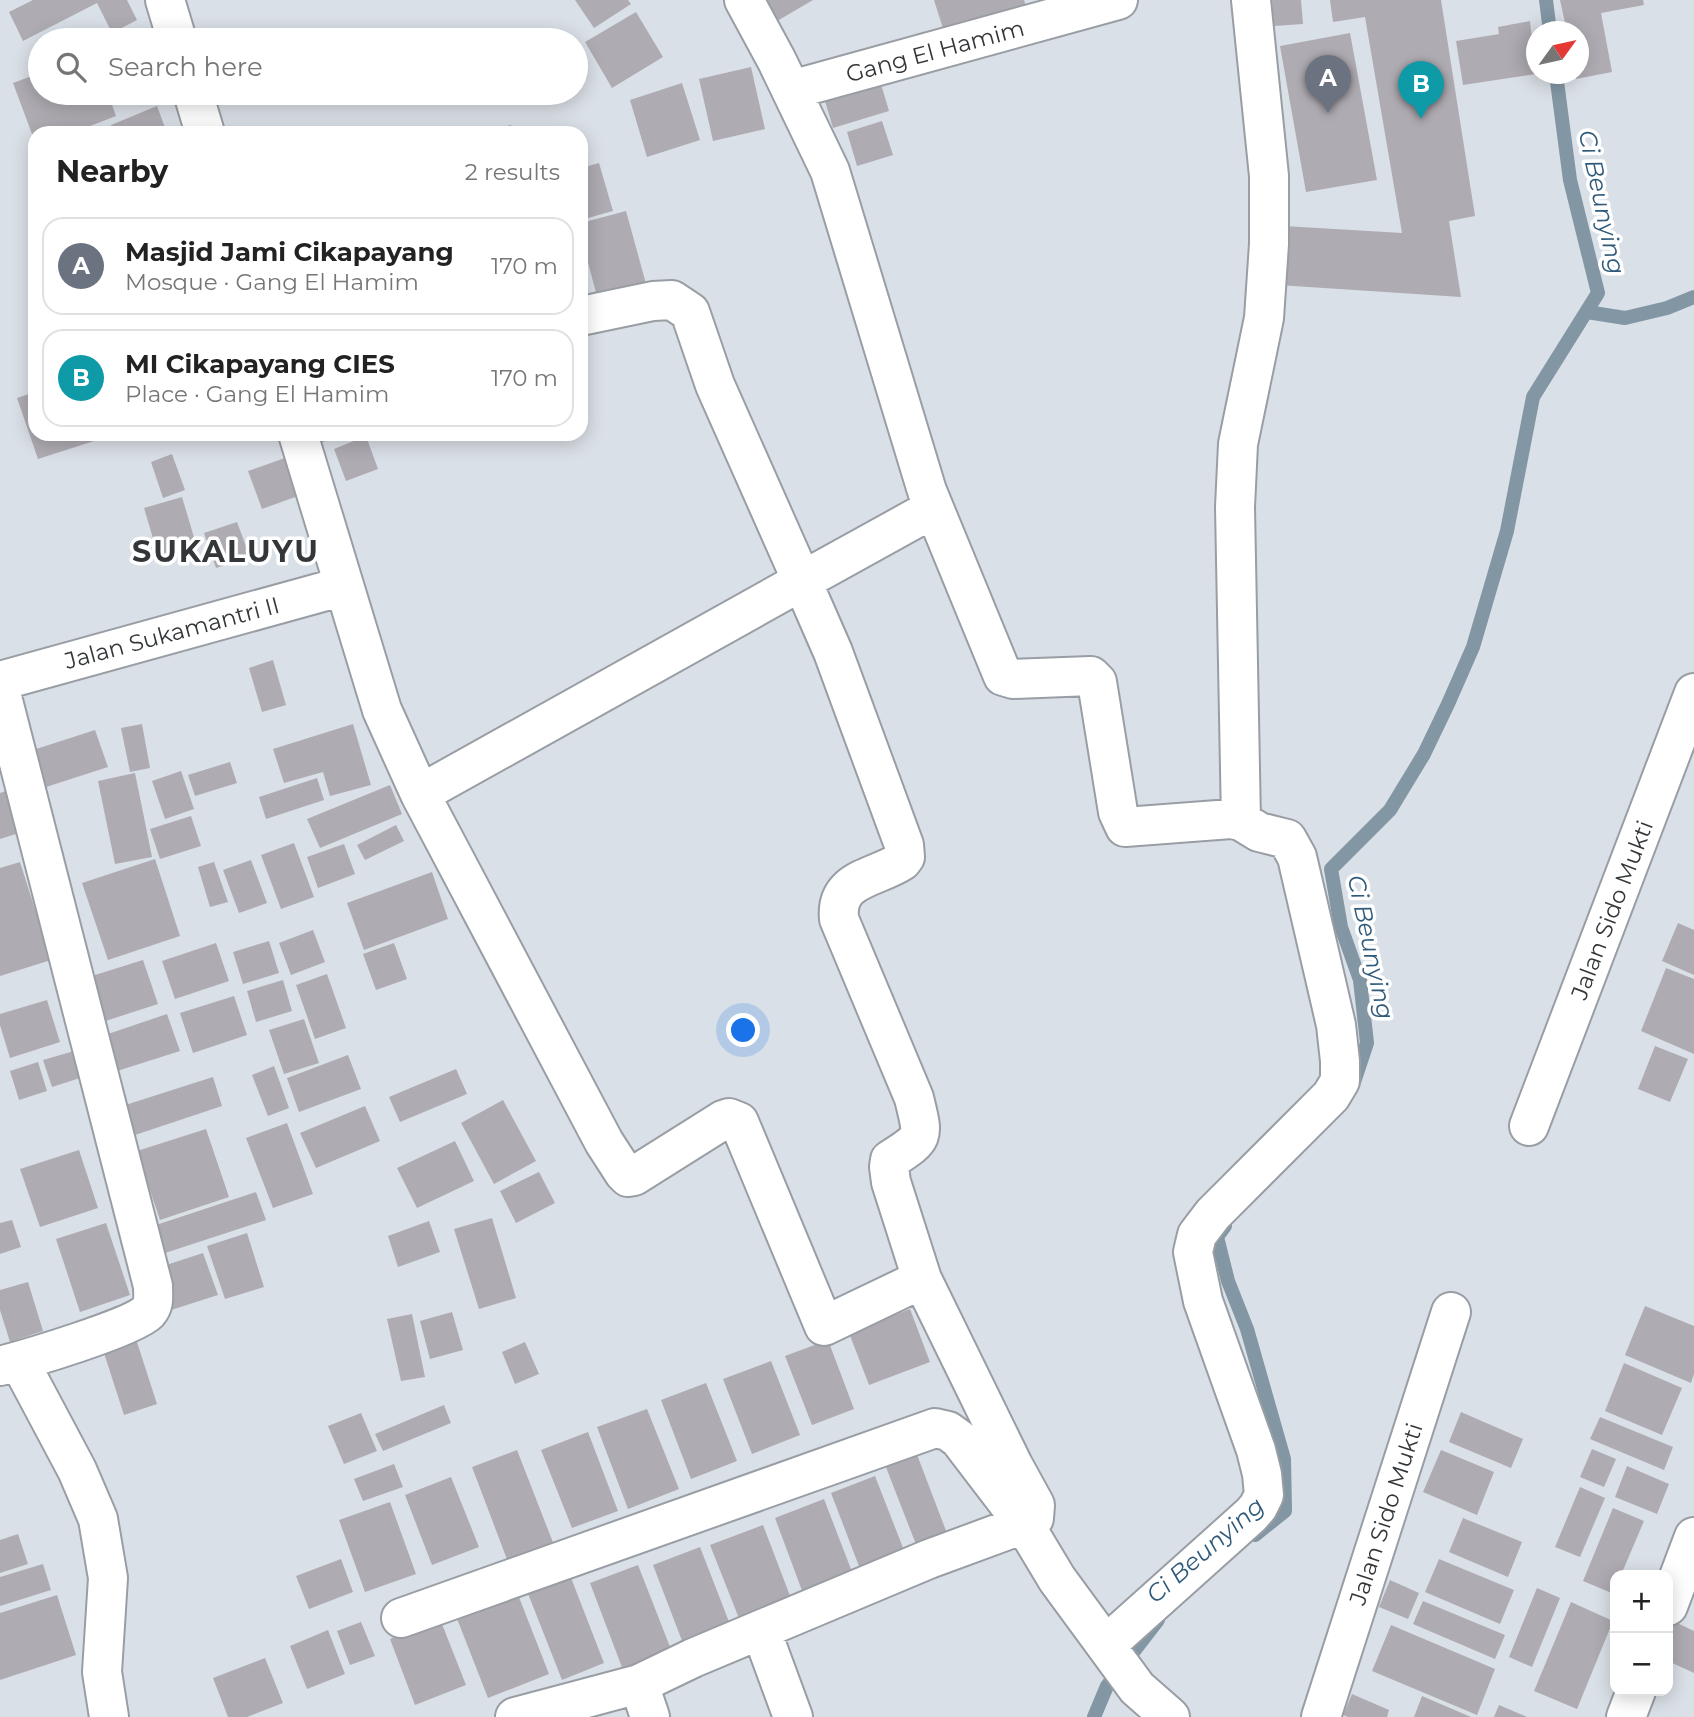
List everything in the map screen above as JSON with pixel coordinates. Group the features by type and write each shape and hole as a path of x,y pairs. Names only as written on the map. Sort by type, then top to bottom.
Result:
{"street":[{"path":"165,0 173,28"},
{"path":"744,0 830,171 934,508 1003,676 1013,679 1091,676 1097,682 1118,812 1125,827 1231,819 1241,821 1259,832 1287,839 1294,849 1336,1026 1340,1081 1323,1104 1213,1214 1197,1235 1193,1252 1203,1301 1256,1450 1264,1495 1251,1515 1097,1633"},
{"name":"Gang El Hamim","path":"791,90 1118,0"},
{"path":"1241,821 1235,508 1238,444 1264,318 1269,244 1269,176 1251,0"},
{"path":"197,105 203,126"},
{"path":"515,1717 645,1700 761,1630 929,1559 1024,1524 1034,1518 1035,1504 1013,1465 922,1279 889,1167 890,1160 910,1149 917,1141 921,1134 919,1121 914,1098 839,919 838,904 842,893 849,886 902,862 905,857 904,845 833,652 715,384 690,312 673,300 653,301 588,315"},
{"path":"300,441 382,710 420,794 604,1142 624,1173 628,1177 634,1176 729,1118 739,1122 824,1326 922,1279"},
{"path":"420,794 934,508"},
{"name":"Jalan Sukamantri II","path":"0,681 344,586"},
{"path":"0,689 146,1260 154,1301 147,1312 128,1324 9,1364 77,1470 98,1519 108,1578 102,1672 109,1717"},
{"name":"Jalan Sido Mukti","path":"1529,1126 1694,693"},
{"name":"Jalan Sido Mukti","path":"1321,1717 1451,1312"},
{"path":"401,1618 935,1428 948,1431 959,1439 1024,1524 1057,1578 1137,1688 1170,1717"},
{"path":"1673,1593 1694,1537"},
{"path":"761,1630 793,1717"},
{"path":"1626,1717 1634,1696"}],"building":[{"path":"33,0 127,0 137,20 122,28 110,28 97,3 48,28 28,28 28,38 23,41 9,12"},
{"path":"575,0 628,0 631,4 594,28"},
{"path":"758,0 813,0 772,24"},
{"path":"934,0 1024,0 1028,13 946,38"},
{"path":"1272,0 1301,0 1303,24 1274,26"},
{"path":"1330,0 1441,0 1475,216 1449,221 1461,297 1278,285 1284,226 1402,233 1365,17 1333,22"},
{"path":"1560,0 1643,0 1644,5 1601,13 1612,72 1589,76 1589,21 1565,21"},
{"path":"636,12 663,57 612,88 588,47 588,40"},
{"path":"1526,22 1526,76 1463,85 1456,41 1499,34 1498,27"},
{"path":"1350,33 1377,180 1306,192 1280,46"},
{"path":"751,67 765,129 713,141 699,79"},
{"path":"878,74 889,111 833,128 822,91"},
{"path":"28,77 28,105 112,105 116,116 90,126 29,126 13,83"},
{"path":"682,83 700,140 647,157 630,100"},
{"path":"157,106 164,126 112,126"},
{"path":"882,121 893,155 857,166 847,132"},
{"path":"599,163 613,211 588,218 588,166"},
{"path":"626,211 648,291 599,304 588,262 588,221"},
{"path":"28,394 28,430 17,398"},
{"path":"32,441 94,441 38,459"},
{"path":"354,441 368,441 378,469 346,481 334,449"},
{"path":"172,454 185,490 163,498 151,462"},
{"path":"296,454 309,492 262,509 248,471"},
{"path":"182,497 196,544 158,555 144,508"},
{"path":"237,522 250,557 216,568 204,533"},
{"path":"273,660 286,705 262,712 249,668"},
{"path":"142,724 150,768 130,772 121,728"},
{"path":"353,724 371,785 330,796 323,772 284,783 273,749"},
{"path":"95,730 108,767 43,788 30,751"},
{"path":"230,762 237,783 195,796 188,775"},
{"path":"181,771 194,809 165,819 152,781"},
{"path":"135,773 152,857 115,864 98,781"},
{"path":"317,778 324,800 266,819 259,797"},
{"path":"390,785 402,814 320,848 307,819"},
{"path":"6,791 19,833 0,839 0,793"},
{"path":"191,816 201,846 160,859 150,829"},
{"path":"396,825 404,841 365,860 357,845"},
{"path":"294,843 314,897 281,909 261,855"},
{"path":"344,844 355,874 318,888 307,857"},
{"path":"155,859 180,936 108,960 82,883"},
{"path":"251,860 267,903 239,913 223,870"},
{"path":"20,862 51,960 0,976 0,868"},
{"path":"214,862 228,902 210,907 198,867"},
{"path":"432,872 448,919 364,950 347,903"},
{"path":"1678,923 1694,930 1694,975 1662,961"},
{"path":"313,930 325,962 291,975 279,943"},
{"path":"269,941 279,973 243,984 233,952"},
{"path":"216,943 229,981 175,999 162,961"},
{"path":"394,943 407,979 376,990 363,954"},
{"path":"143,960 158,1004 93,1025 79,980"},
{"path":"1666,968 1694,979 1694,1054 1641,1031"},
{"path":"327,974 346,1028 315,1039 296,985"},
{"path":"283,980 292,1011 256,1022 247,991"},
{"path":"234,996 247,1035 193,1053 180,1013"},
{"path":"47,1000 60,1042 10,1058 0,1025 0,1014"},
{"path":"167,1014 180,1051 114,1072 102,1036"},
{"path":"304,1019 319,1063 284,1074 269,1030"},
{"path":"1655,1046 1688,1059 1670,1102 1638,1089"},
{"path":"74,1051 83,1077 52,1087 43,1060"},
{"path":"348,1055 361,1089 299,1112 287,1078"},
{"path":"38,1062 47,1091 19,1100 10,1071"},
{"path":"274,1066 289,1108 268,1116 252,1075"},
{"path":"456,1069 467,1094 400,1122 389,1097"},
{"path":"213,1077 222,1106 126,1138 116,1108"},
{"path":"503,1100 536,1161 494,1184 461,1123"},
{"path":"365,1106 380,1141 316,1168 300,1133"},
{"path":"287,1123 313,1194 273,1208 246,1138"},
{"path":"206,1129 229,1197 160,1220 137,1151"},
{"path":"455,1141 474,1181 417,1208 397,1168"},
{"path":"79,1150 98,1208 40,1227 20,1169"},
{"path":"539,1172 555,1203 516,1223 500,1191"},
{"path":"256,1192 266,1220 159,1255 150,1227"},
{"path":"492,1218 516,1298 479,1309 454,1229"},
{"path":"12,1220 21,1247 0,1254 0,1223"},
{"path":"429,1221 440,1252 398,1267 388,1236"},
{"path":"106,1223 130,1295 80,1312 56,1239"},
{"path":"247,1233 264,1287 225,1299 207,1246"},
{"path":"203,1253 218,1295 168,1311 154,1269"},
{"path":"28,1282 43,1331 10,1342 0,1310 0,1290"},
{"path":"1645,1306 1694,1326 1694,1374 1691,1383 1625,1355"},
{"path":"910,1309 930,1362 869,1385 849,1333"},
{"path":"452,1312 463,1350 430,1359 420,1321"},
{"path":"412,1314 425,1377 401,1381 387,1319"},
{"path":"136,1339 157,1404 124,1415 103,1350"},
{"path":"828,1340 854,1409 812,1425 785,1356"},
{"path":"525,1342 539,1374 515,1384 502,1352"},
{"path":"771,1361 800,1435 752,1454 723,1379"},
{"path":"1624,1363 1682,1388 1662,1435 1605,1411"},
{"path":"706,1383 737,1461 691,1479 661,1400"},
{"path":"444,1405 451,1423 383,1451 375,1434"},
{"path":"647,1409 679,1489 628,1509 597,1427"},
{"path":"1461,1412 1523,1439 1511,1468 1449,1442"},
{"path":"361,1413 377,1451 344,1464 328,1426"},
{"path":"1600,1417 1673,1447 1664,1470 1590,1439"},
{"path":"588,1432 618,1511 572,1528 541,1450"},
{"path":"913,1444 948,1536 917,1547 882,1457"},
{"path":"1592,1449 1616,1459 1604,1487 1580,1477"},
{"path":"517,1450 554,1545 508,1562 472,1467"},
{"path":"1441,1450 1494,1472 1477,1515 1423,1492"},
{"path":"394,1464 403,1487 363,1501 354,1479"},
{"path":"1627,1466 1669,1484 1657,1514 1615,1497"},
{"path":"875,1476 907,1558 862,1574 831,1493"},
{"path":"451,1477 479,1547 432,1565 405,1495"},
{"path":"1580,1487 1605,1498 1580,1557 1555,1547"},
{"path":"824,1499 854,1577 804,1596 775,1518"},
{"path":"390,1502 416,1574 365,1592 339,1520"},
{"path":"1613,1508 1644,1521 1623,1570 1610,1570 1610,1592 1583,1581"},
{"path":"1463,1518 1522,1542 1508,1577 1449,1552"},
{"path":"763,1525 792,1601 740,1621 710,1545"},
{"path":"18,1534 28,1564 0,1573 0,1540"},
{"path":"700,1547 731,1627 684,1646 653,1565"},
{"path":"341,1559 353,1592 309,1609 296,1576"},
{"path":"1439,1559 1514,1590 1500,1624 1425,1592"},
{"path":"43,1564 51,1590 0,1606 0,1577"},
{"path":"638,1565 672,1652 623,1670 590,1583"},
{"path":"568,1570 604,1663 562,1680 525,1586"},
{"path":"1390,1580 1419,1593 1408,1619 1379,1607"},
{"path":"515,1587 549,1674 488,1698 454,1611"},
{"path":"1537,1588 1560,1598 1532,1667 1509,1657"},
{"path":"57,1595 76,1655 0,1680 0,1613"},
{"path":"1423,1601 1505,1635 1495,1659 1413,1624"},
{"path":"1571,1602 1610,1620 1610,1628 1577,1709 1534,1691"},
{"path":"440,1619 466,1685 415,1705 390,1639"},
{"path":"1673,1621 1694,1631 1694,1673 1673,1663"},
{"path":"361,1622 375,1656 350,1665 337,1631"},
{"path":"1391,1625 1495,1669 1477,1715 1372,1671"},
{"path":"328,1630 345,1674 307,1689 290,1646"},
{"path":"265,1658 283,1703 247,1717 228,1717 213,1678"},
{"path":"1352,1694 1389,1710 1387,1717 1343,1715"},
{"path":"1422,1696 1471,1717 1414,1717"},
{"path":"1499,1705 1527,1717 1494,1717"}],"waterway":[{"name":"Ci Beunying","path":"1546,0 1549,21"},
{"name":"Ci Beunying","path":"1354,1082 1367,1043 1360,980 1341,927 1331,869 1390,810 1424,754 1448,704 1473,647 1507,531 1533,397 1598,293 1570,180 1557,84"},
{"path":"1587,312 1625,318 1667,308 1694,297"},
{"name":"Ci Beunying","path":"1225,1226 1217,1237 1228,1281 1247,1329 1284,1459 1285,1511 1255,1535"},
{"name":"Ci Beunying","path":"1094,1717 1107,1686 1158,1620"}],"place":[{"name":"Masjid Jami Cikapayang","path":"1328,113"},
{"name":"MI Cikapayang CIES","path":"1421,119"}],"district":[{"name":"SUKALUYU","path":"226,551"}]}
